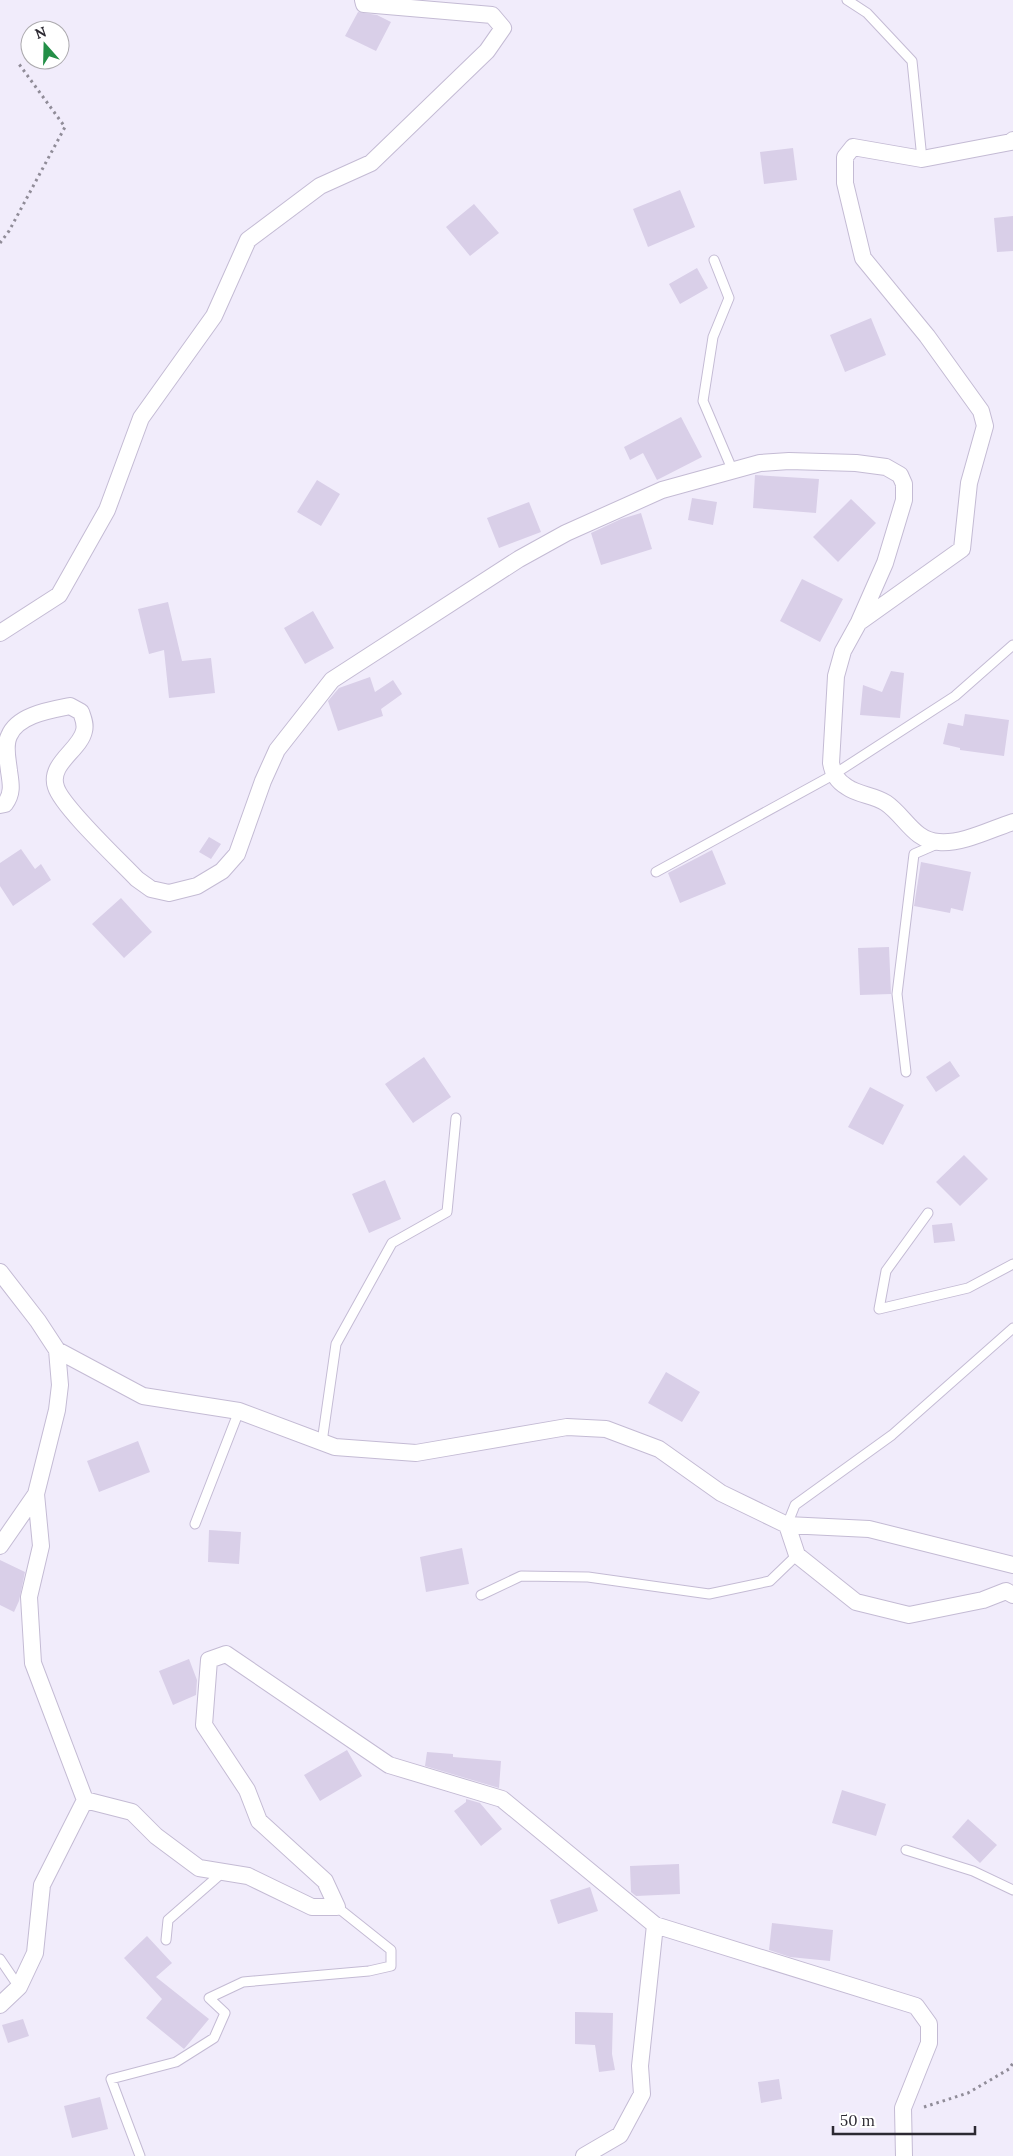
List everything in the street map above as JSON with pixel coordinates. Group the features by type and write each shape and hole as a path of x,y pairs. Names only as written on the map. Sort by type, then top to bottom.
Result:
{"street":[{"path":"0,633 58,595 107,510 141,418 214,316 248,240 320,186 371,164 487,51 502,28 492,15 364,4 363,0"},
{"path":"859,622 962,549 969,483 985,426 981,411 927,336 863,258 845,183 845,157 852,147 922,160 1011,142 1013,140"},
{"path":"0,805 5,804 11,795 6,752 8,736 17,724 45,711 70,706 82,712 84,732 59,766 55,779 56,787 65,802 137,879 151,889 169,893 197,886 222,872 237,854 263,781 277,750 332,680 519,559 566,533 662,490 760,462 789,461 886,467 900,475 904,484 904,500 901,513 885,563 859,622 843,651 836,676 831,763 833,775 848,788 873,796 886,803 905,819 918,835 940,842 963,839 1013,822"},
{"path":"0,1272 38,1321 57,1350 60,1385 57,1410 36,1494 41,1546 29,1598 33,1663 85,1800 42,1885 35,1953 19,1987 0,2006"},
{"path":"57,1350 143,1396 239,1411 335,1447 416,1453 567,1427 606,1430 659,1449 721,1493 787,1524 869,1528 1013,1564"},
{"path":"0,1546 36,1494"},
{"path":"787,1524 797,1555 856,1602 909,1616 983,1600 1006,1592 1013,1595"},
{"path":"85,1800 132,1812 156,1836 198,1868 248,1876 312,1907 337,1907 325,1881 259,1821 248,1790 204,1726 208,1660 226,1654 389,1765 502,1799 655,1925 916,2006 929,2024 930,2043 903,2108 904,2156"},
{"path":"584,2156 620,2135 642,2094 640,2066 655,1925"}],"lane":[{"path":"848,0 867,13 912,61 922,160"},
{"path":"714,260 729,298 713,337 703,401 732,469"},
{"path":"656,872 833,775 954,696 1013,644"},
{"path":"906,1072 897,994 914,854 940,842"},
{"path":"322,1442 336,1344 392,1243 448,1212 456,1118"},
{"path":"928,1213 886,1271 879,1309 968,1288 1013,1264"},
{"path":"787,1524 795,1505 892,1435 1013,1328"},
{"path":"196,1524 239,1411"},
{"path":"481,1595 521,1576 588,1577 709,1594 770,1580 797,1555"},
{"path":"906,1850 973,1871 1013,1890"},
{"path":"166,1940 168,1920 224,1872"},
{"path":"140,2156 111,2079 176,2062 214,2038 225,2013 209,1998 243,1982 369,1971 391,1966 390,1950 337,1907"},
{"path":"0,1960 19,1987"}],"path":[{"path":"0,244 9,231 65,127 19,64"},
{"path":"902,2123 926,2104 968,2093 1009,2070 1013,2063"}],"building":[{"path":"358,12 377,15 391,22 376,51 345,36"},
{"path":"793,148 797,180 764,184 760,152"},
{"path":"680,190 695,227 648,247 633,209"},
{"path":"474,204 499,233 470,256 446,227"},
{"path":"1013,216 1013,251 997,252 994,218"},
{"path":"697,268 708,288 680,304 669,284"},
{"path":"871,318 886,355 845,372 830,335"},
{"path":"681,417 702,457 657,480 643,453 630,460 624,447"},
{"path":"755,475 819,479 816,513 753,508"},
{"path":"317,480 340,494 321,526 297,512"},
{"path":"692,498 717,502 713,525 688,520"},
{"path":"851,499 876,523 838,562 813,537"},
{"path":"529,502 541,532 499,548 487,518"},
{"path":"641,513 652,549 601,565 591,533 621,519"},
{"path":"802,579 843,599 820,642 780,621"},
{"path":"168,602 182,661 211,658 215,693 169,698 164,650 149,654 138,609"},
{"path":"313,611 334,648 305,664 284,628"},
{"path":"891,671 904,673 900,718 860,715 863,685 882,692"},
{"path":"370,677 375,692 393,680 402,694 381,709 383,716 338,731 328,701 339,688"},
{"path":"965,714 1009,720 1004,756 960,750 960,748 943,744 948,723 963,726"},
{"path":"209,837 221,844 211,859 199,852"},
{"path":"21,849 35,869 41,864 51,880 13,906 0,886 0,863"},
{"path":"712,850 726,884 680,903 668,873"},
{"path":"921,862 971,872 963,911 951,908 950,913 914,906"},
{"path":"121,898 152,932 124,958 92,924"},
{"path":"889,947 891,994 860,995 858,948"},
{"path":"424,1057 451,1097 413,1123 385,1084"},
{"path":"950,1061 960,1076 936,1092 926,1077"},
{"path":"870,1087 904,1105 883,1145 848,1127"},
{"path":"964,1155 988,1179 960,1206 936,1182"},
{"path":"385,1180 401,1219 369,1233 352,1194"},
{"path":"952,1223 955,1241 934,1243 932,1225"},
{"path":"666,1372 700,1392 682,1422 648,1403"},
{"path":"138,1441 150,1472 99,1492 87,1461"},
{"path":"209,1530 241,1532 239,1564 208,1562"},
{"path":"462,1548 469,1584 426,1592 420,1557"},
{"path":"0,1560 25,1572 19,1601 14,1612 0,1605"},
{"path":"189,1659 197,1680 196,1695 173,1705 159,1671"},
{"path":"347,1750 362,1776 320,1801 304,1775"},
{"path":"427,1752 453,1754 453,1757 501,1761 499,1788 425,1766"},
{"path":"842,1790 886,1804 876,1836 832,1823"},
{"path":"466,1799 480,1803 502,1829 481,1846 454,1811 466,1802"},
{"path":"968,1819 997,1845 980,1863 952,1837"},
{"path":"679,1864 680,1894 636,1896 631,1892 630,1866"},
{"path":"590,1887 598,1911 558,1924 550,1900"},
{"path":"772,1923 833,1930 830,1961 790,1957 769,1950"},
{"path":"147,1936 172,1963 156,1977 209,2019 184,2049 146,2018 162,1999 124,1958"},
{"path":"575,2012 613,2013 612,2054 615,2070 599,2072 595,2045 575,2044"},
{"path":"23,2019 29,2036 8,2043 2,2025"},
{"path":"779,2079 782,2099 761,2103 758,2082"},
{"path":"100,2097 108,2129 72,2138 64,2106"}]}
